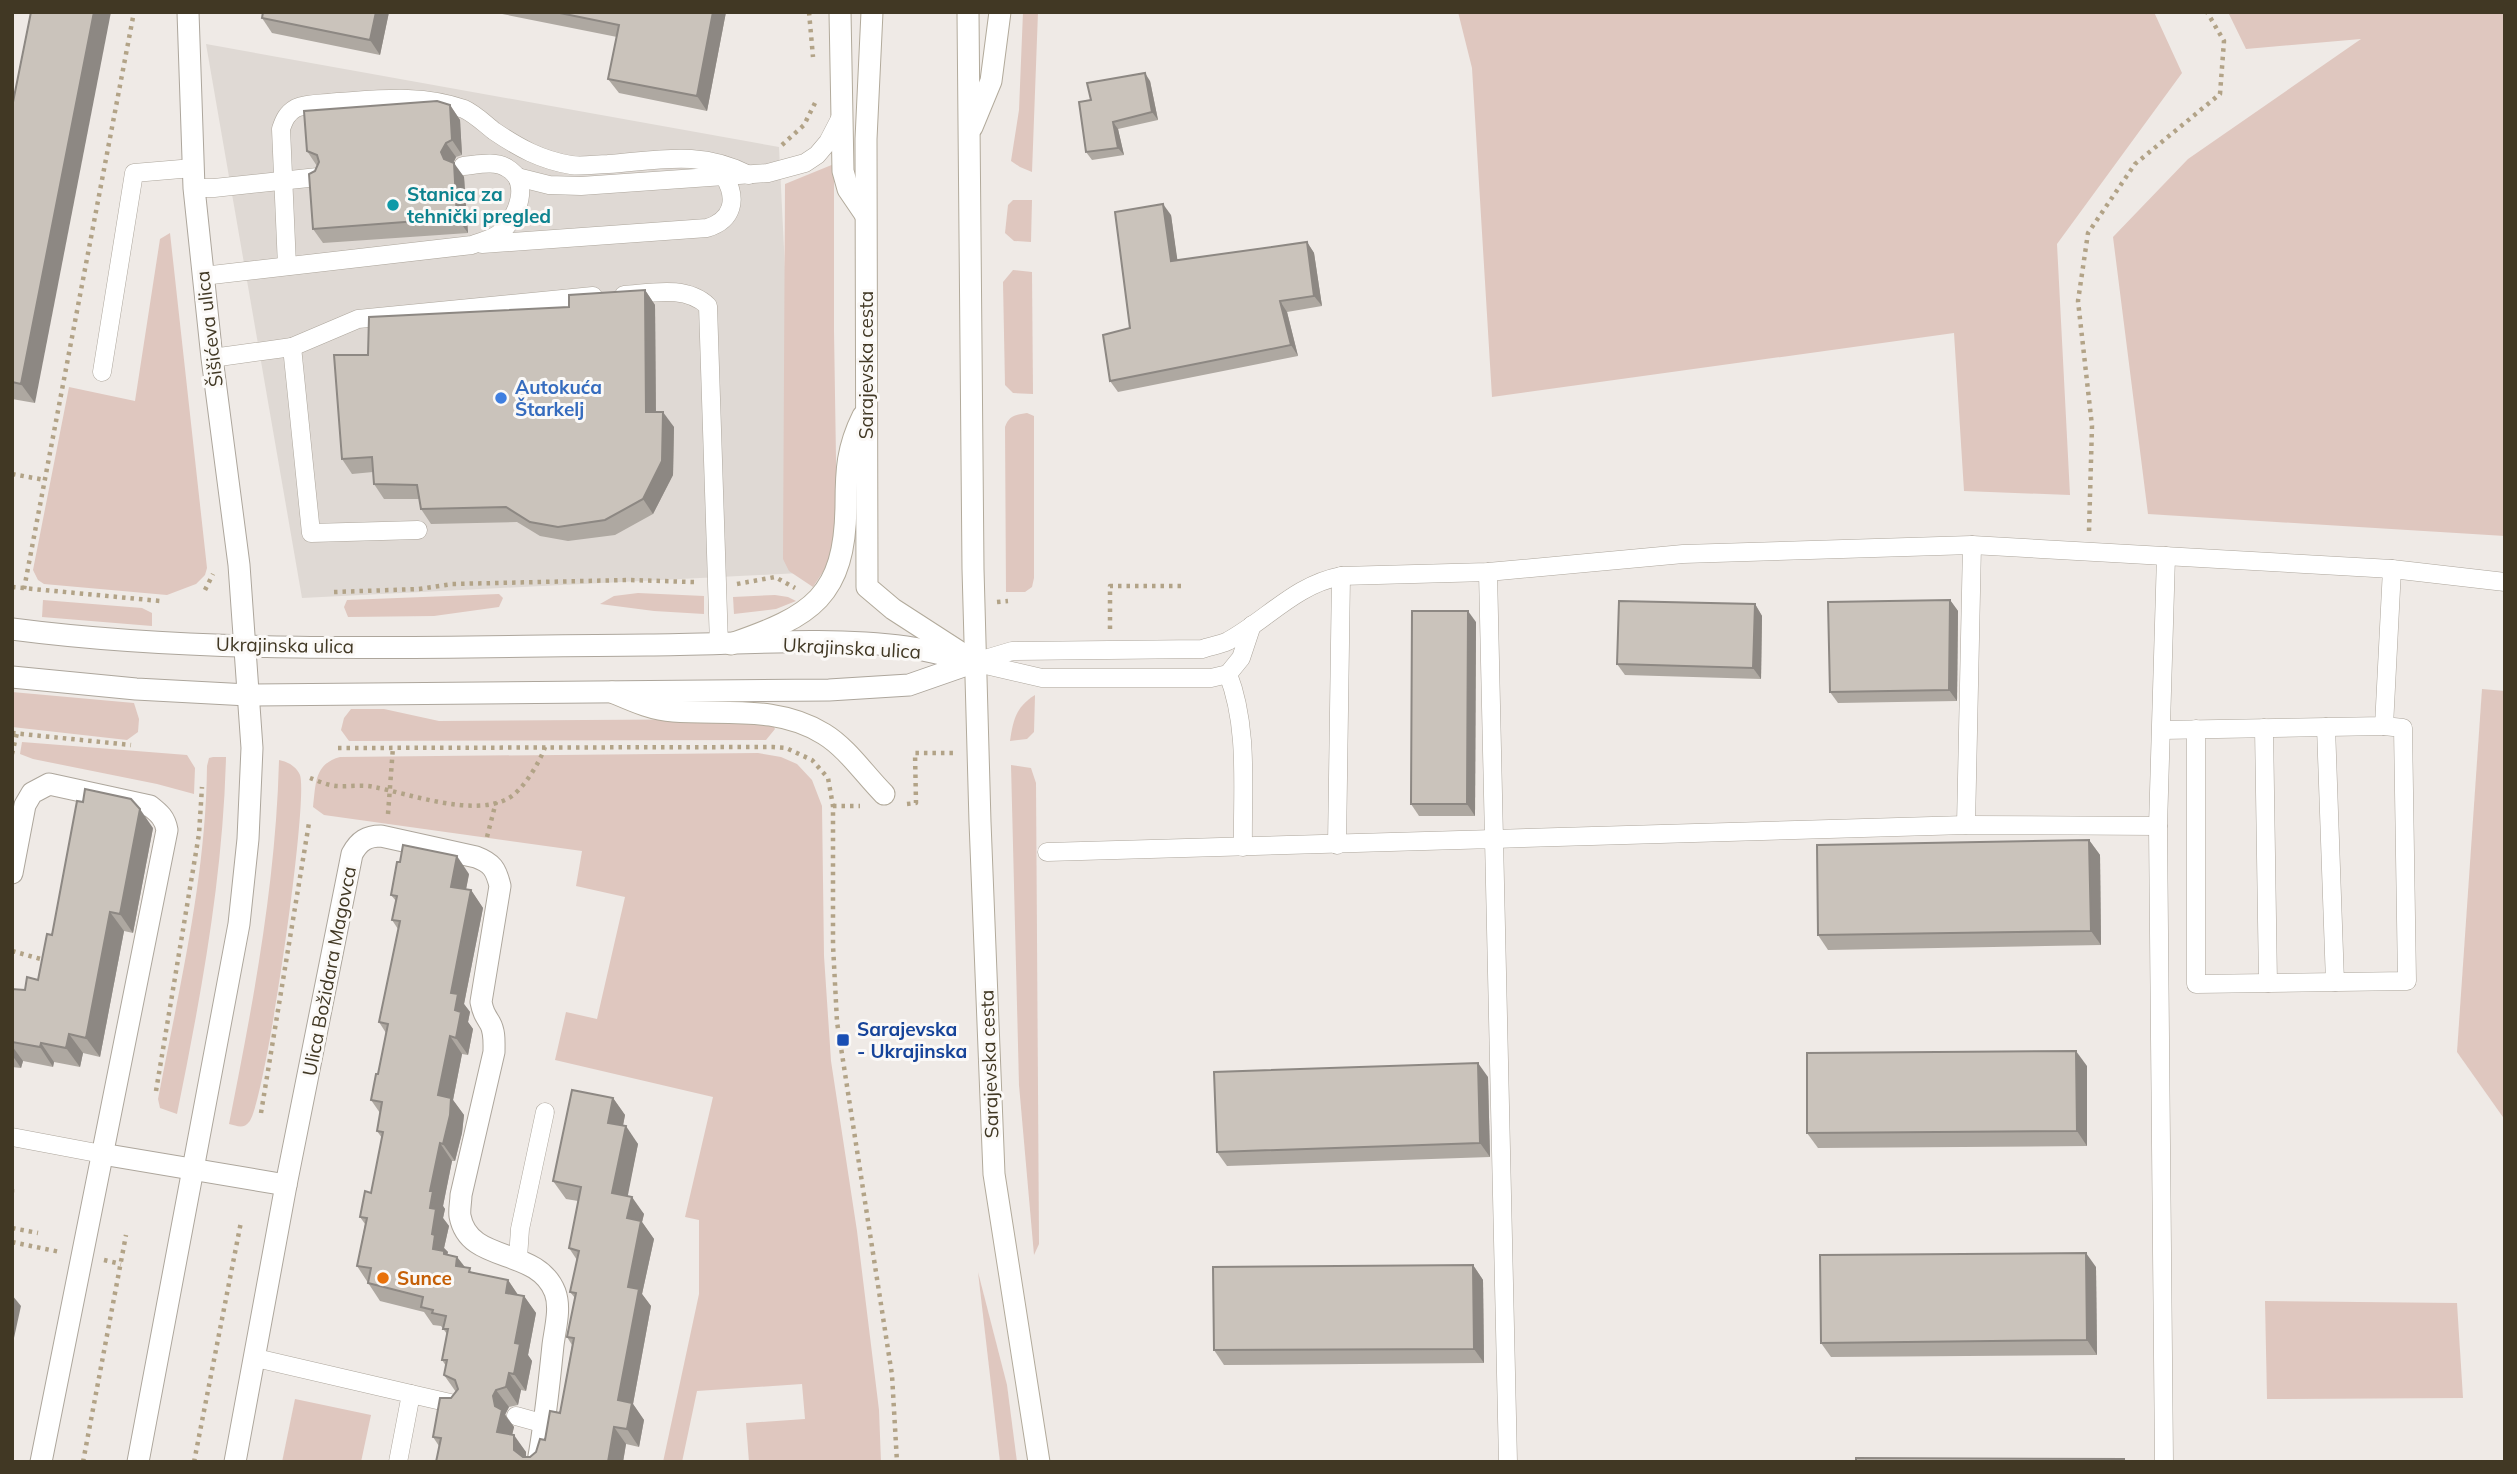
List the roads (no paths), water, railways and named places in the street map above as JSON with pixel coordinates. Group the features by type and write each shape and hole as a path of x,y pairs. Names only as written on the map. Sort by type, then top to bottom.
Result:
{"street":[{"name":"Šišićeva ulica","path":"188,12 193,178 212,358 239,565 248,695"},
{"path":"840,12 843,171 848,189 865,214"},
{"name":"Sarajevska cesta","path":"872,12 865,214 867,587 893,609 975,662"},
{"name":"Sarajevska cesta","path":"968,12 975,662 994,1174 1039,1462"},
{"path":"969,132 991,81 1000,12"},
{"path":"725,645 763,633 801,613 816,602 832,583 845,536 846,467 849,448 867,408"},
{"name":"Ukrajinska ulica","path":"12,629 157,642 245,645 829,643 906,647 975,662"},
{"name":"Ukrajinska ulica","path":"12,677 136,689 248,695 829,690 909,685 975,662"},
{"path":"612,692 651,707 671,711 771,714 805,724 834,741 884,794"},
{"path":"138,1462 226,1004 246,872 252,748 248,695"},
{"path":"12,873 25,805 32,793 49,784 150,806 166,823 167,831 41,1462"},
{"name":"Ulica Božidara Magovca","path":"235,1462 349,867 358,844 370,836 381,835 476,857 490,862 497,872 500,886 481,1002 483,1016 490,1023 494,1034 494,1052 461,1195 460,1215 467,1232 477,1245 518,1258 539,1270 554,1291 557,1304 545,1424 538,1462"},
{"path":"102,1154 286,1185"}],"lane":[{"path":"287,267 281,129 285,117 294,109 307,105 414,98 442,102 468,111 527,152 552,161 576,166 698,158 728,164 749,175"},
{"path":"517,177 549,185 581,186 749,175 788,169 817,155 828,142 842,115"},
{"path":"463,166 497,164 508,168 517,177 521,192 520,201 503,231 472,245"},
{"path":"102,372 134,173 193,178 214,188 318,177"},
{"path":"203,276 472,245 706,228 718,224 730,210 733,199 731,188 724,176"},
{"path":"212,358 292,347 358,319 607,295 682,292 701,300 708,306 717,583 725,645"},
{"path":"292,347 311,533 418,530"},
{"path":"975,662 1012,651 1202,649 1226,642 1304,588 1341,576 1488,572 1683,554 1972,545 2392,569 2505,582"},
{"path":"1966,825 1972,545"},
{"path":"2164,1462 2158,826 2166,556"},
{"path":"2384,726 2392,569"},
{"path":"1488,572 1508,1462"},
{"path":"1337,845 1341,576"},
{"path":"975,662 1042,678 1193,679 1228,674 1241,658 1252,625"},
{"path":"1228,674 1236,695 1240,719 1243,847"},
{"path":"2162,730 2196,729 2384,726 2403,728 2407,981 2196,984 2196,729"},
{"path":"2326,727 2336,982"},
{"path":"2264,728 2268,983"},
{"path":"1047,852 1966,825 2158,826"},
{"path":"518,1258 520,1229 545,1112"},
{"path":"12,1137 102,1154"},
{"path":"256,1358 459,1405"},
{"path":"398,1462 411,1394"},
{"path":"516,1416 545,1424"}],"place":[{"name":"Stanica za tehnički pregled","path":"393,205"},
{"name":"Autokuća Štarkelj","path":"501,398"},
{"name":"Sarajevska - Ukrajinska","path":"843,1040"},
{"name":"Sunce","path":"383,1278"}]}
